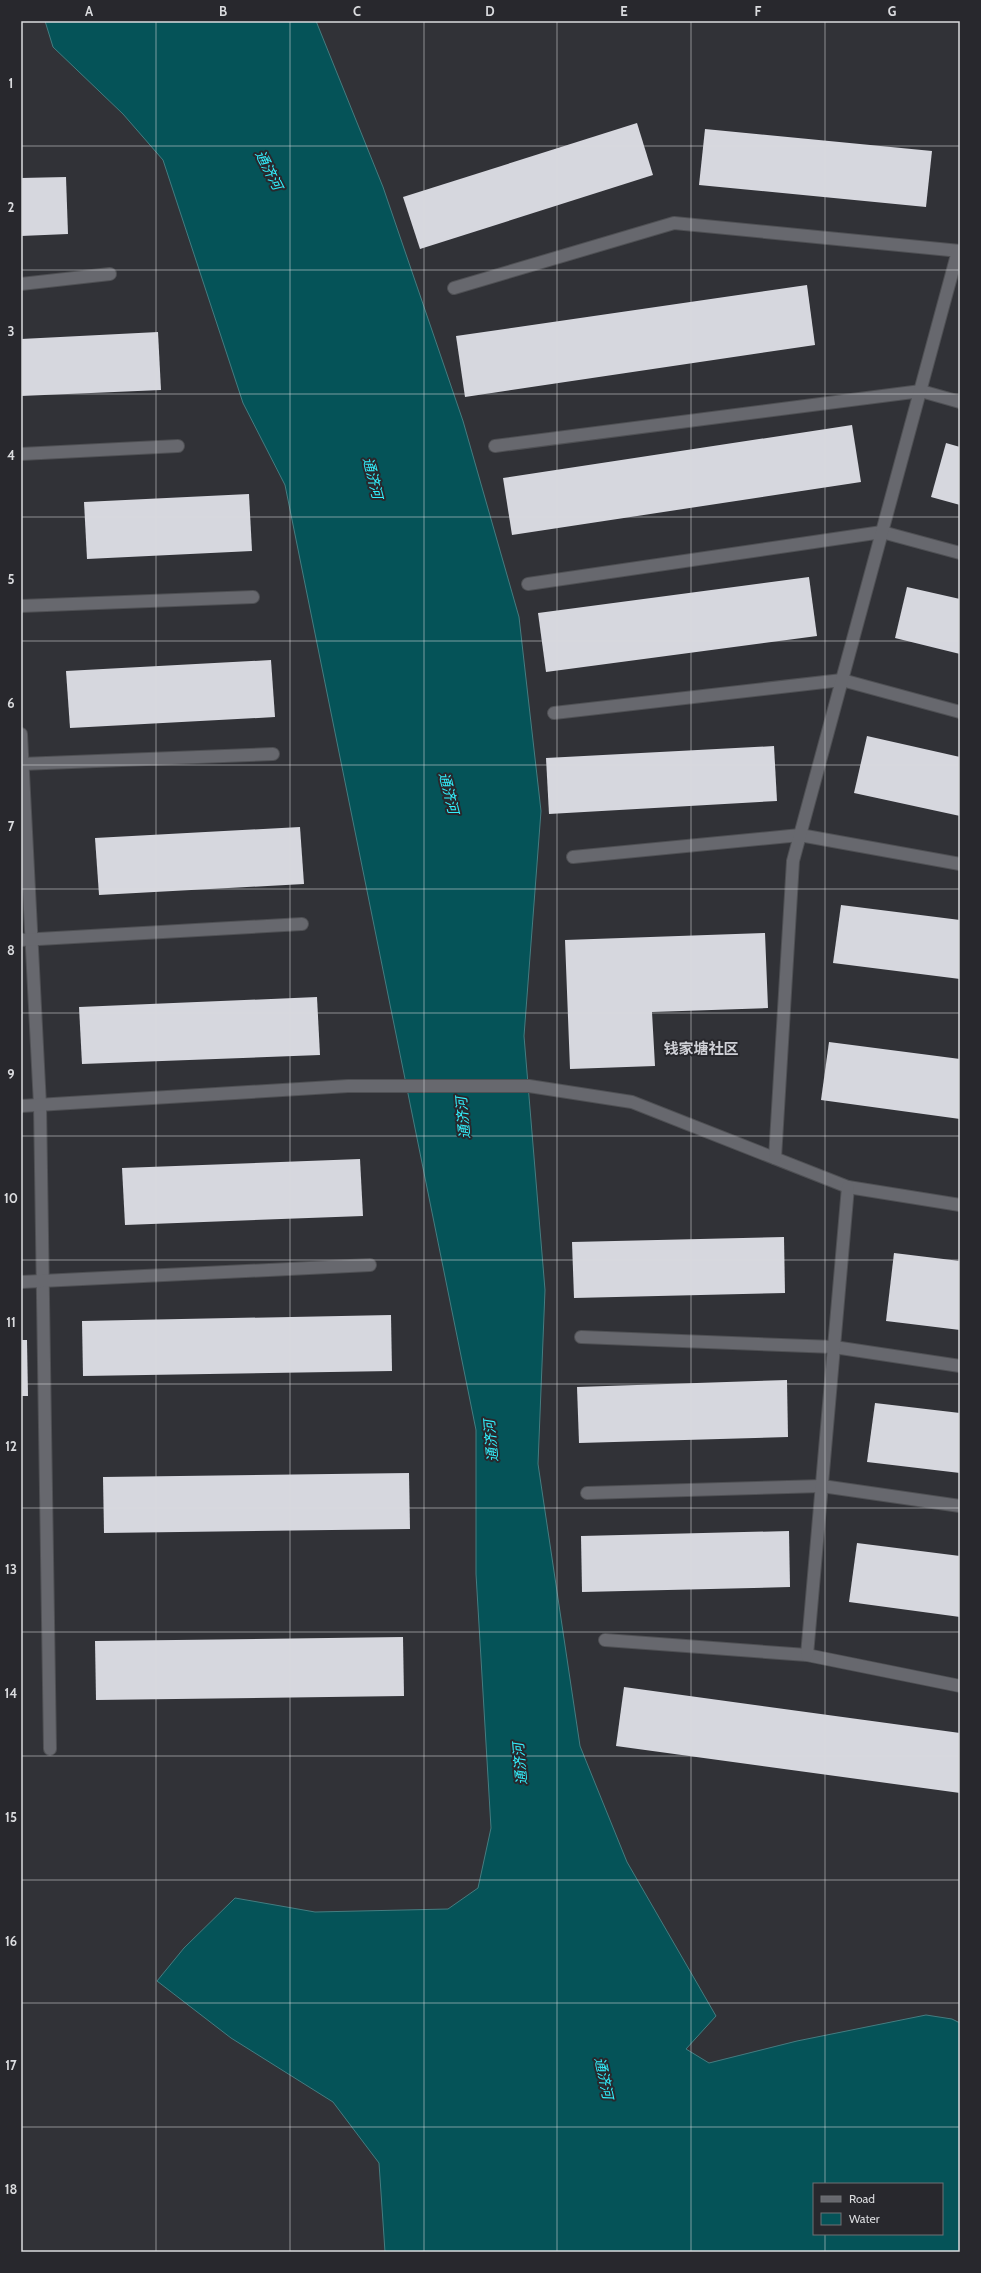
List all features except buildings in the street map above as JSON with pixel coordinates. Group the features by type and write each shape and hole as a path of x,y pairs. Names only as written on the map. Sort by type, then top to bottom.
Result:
{"lane":[{"path":"454,288 674,223 959,251 793,861 775,1158"},
{"path":"21,284 110,274"},
{"path":"495,446 921,391 960,402"},
{"path":"21,454 178,446"},
{"path":"528,584 882,532 960,553"},
{"path":"21,606 253,597"},
{"path":"554,713 842,680 960,712"},
{"path":"21,734 26,939 40,1105 50,1749"},
{"path":"22,764 273,754"},
{"path":"573,857 800,836 960,864"},
{"path":"26,939 302,924"},
{"path":"21,1106 348,1086 529,1086 632,1102 848,1187 960,1205"},
{"path":"807,1655 848,1187"},
{"path":"21,1282 370,1265"},
{"path":"581,1337 834,1347 960,1366"},
{"path":"587,1493 822,1486 960,1506"},
{"path":"605,1640 807,1655 960,1686"}],"water":[{"name":"通济河","path":"45,21 316,21 383,187 463,421 519,617 541,811 524,1036 545,1290 538,1464 580,1746 627,1862 716,2016 686,2049 709,2063 797,2041 926,2015 952,2019 960,2023 960,2252 385,2252 379,2163 333,2102 231,2038 157,1981 184,1948 235,1898 315,1912 448,1909 478,1888 491,1828 476,1574 476,1430 285,485 243,403 163,160 123,114 53,47"}],"district":[{"name":"钱家塘社区","path":"701,1049"}]}
